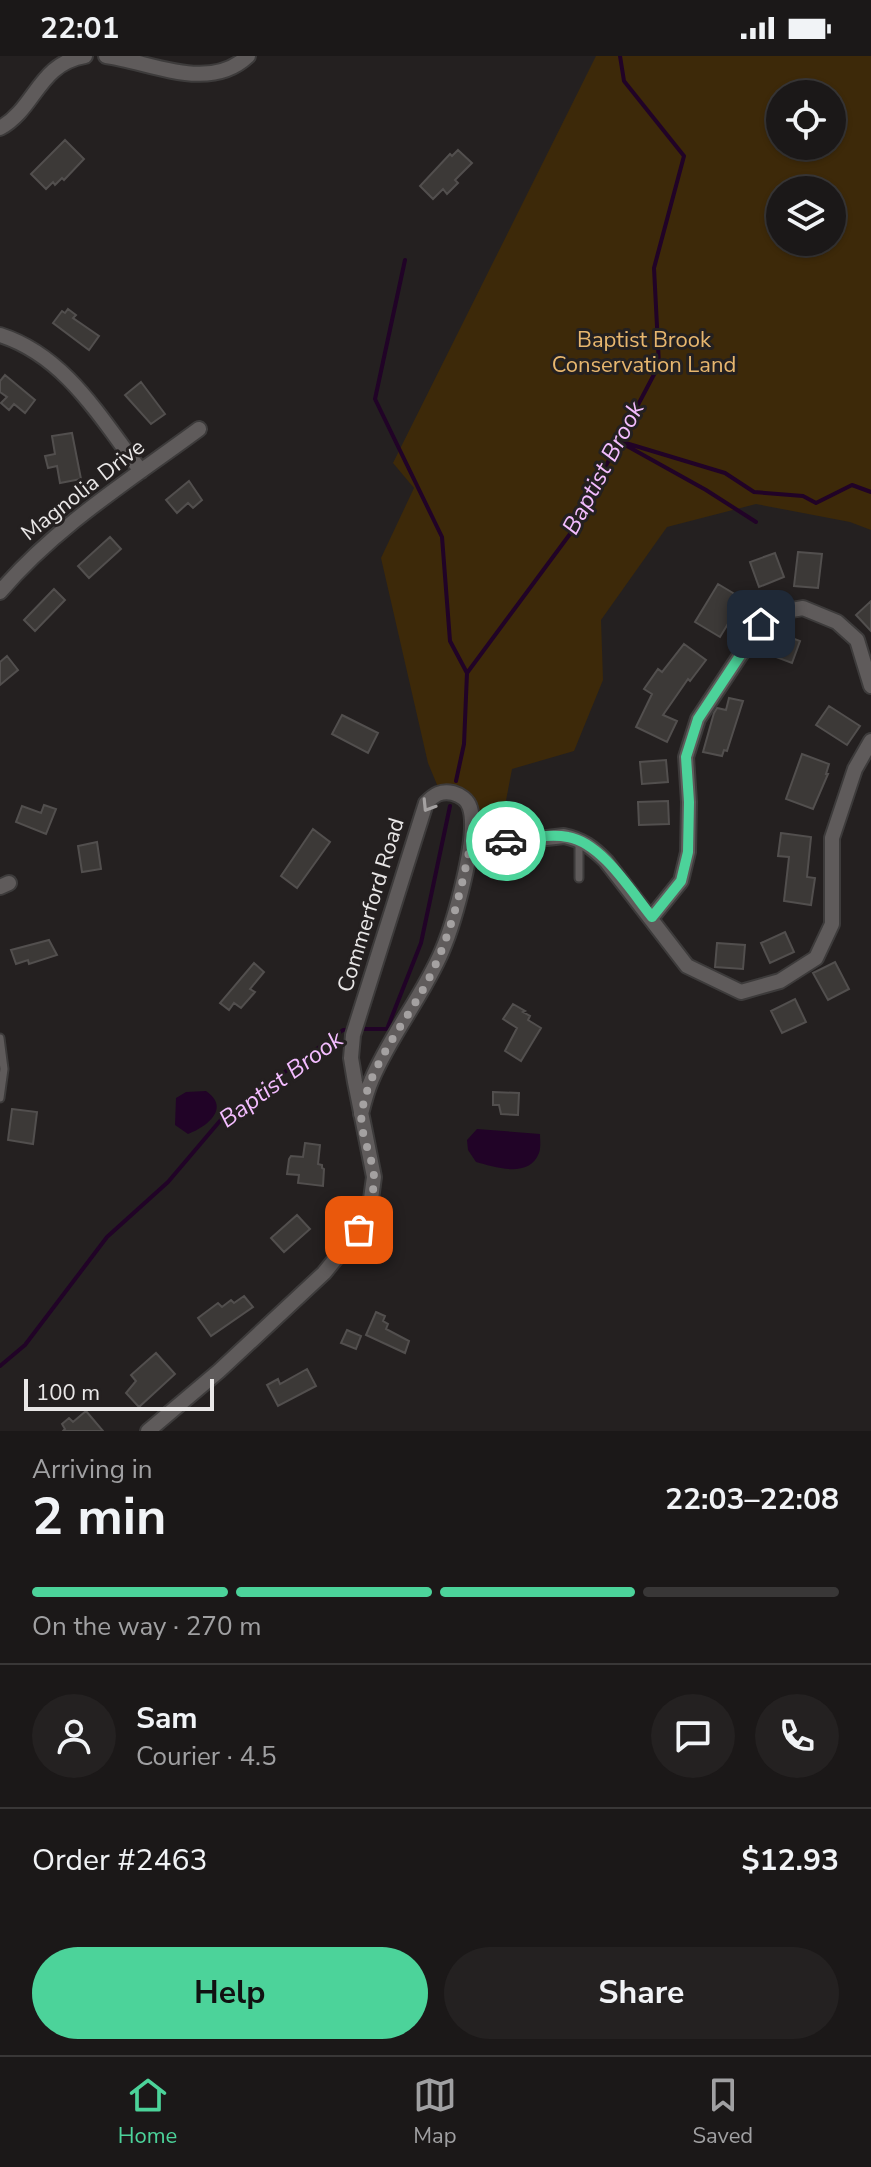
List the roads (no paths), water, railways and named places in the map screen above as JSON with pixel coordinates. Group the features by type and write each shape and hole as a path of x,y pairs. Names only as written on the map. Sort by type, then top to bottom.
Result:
{"street":[{"path":"0,128 15,117 57,66 85,56"},
{"path":"106,56 200,74 227,69 248,56"},
{"path":"0,335 22,343 58,367 141,471"},
{"name":"Magnolia Drive","path":"0,592 48,542 199,429"},
{"path":"652,917 681,881 688,852 686,757 698,719 761,624 780,612 803,608 837,622 857,640 871,686"},
{"path":"470,847 564,836 579,839 606,861 687,966 741,992 780,981 816,958 832,924 832,838 855,769 871,741"},
{"name":"Commerford Road","path":"148,1431 219,1371 324,1273 359,1230 371,1199 374,1177 361,1114 351,1058 353,1035 426,803 434,795 444,792 457,794 466,800 471,819 470,847 455,914 443,950 372,1079 361,1114"}],"lane":[{"path":"579,839 579,878"},
{"path":"0,1038 4,1069 0,1098"}],"waterway":[{"name":"Baptist Brook","path":"456,781 464,744 467,673 570,534 659,365 654,268 684,156 624,81 620,56"},
{"path":"405,260 375,399 442,537 450,641 467,673"},
{"path":"619,441 725,473 754,492 803,496 816,503 852,485 871,492"},
{"path":"627,446 756,522"},
{"name":"Baptist Brook","path":"359,1029 387,1029 421,943 450,806"},
{"name":"Baptist Brook","path":"0,1366 25,1345 107,1237 168,1182 225,1115 343,1030 350,1030"}],"park label":[{"name":"Baptist Brook Conservation Land","path":"644,352"}]}
